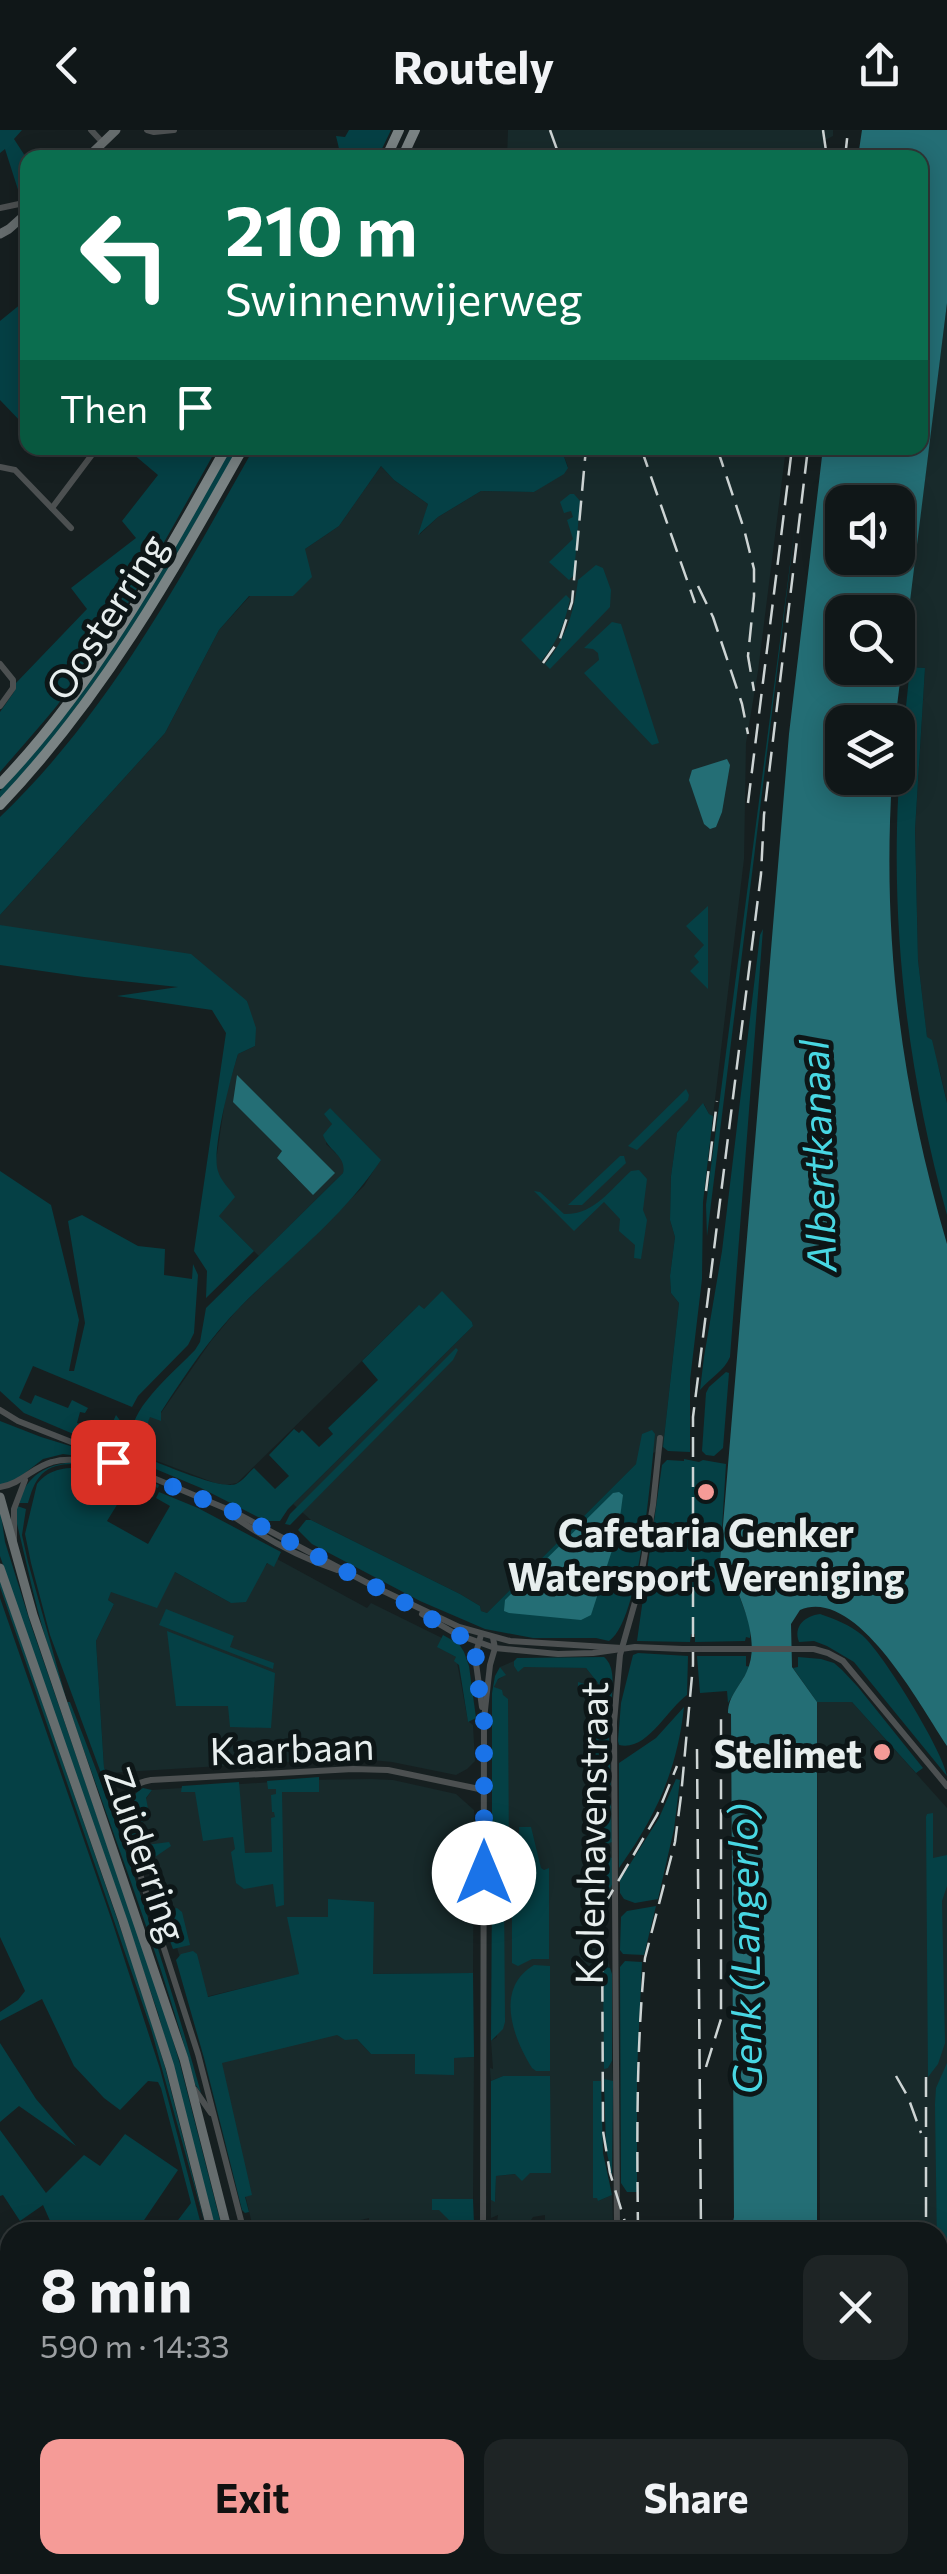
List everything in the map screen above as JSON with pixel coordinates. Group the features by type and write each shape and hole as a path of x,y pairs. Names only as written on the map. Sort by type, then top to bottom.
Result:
{"main road":[{"path":"95,150 116,130"},
{"path":"0,234 20,218"},
{"name":"Oosterring","path":"0,784 109,647 222,455"},
{"name":"Oosterring","path":"0,805 53,746 121,655 239,455"},
{"name":"Zuiderring","path":"0,1497 34,1615 190,2082 225,2222"},
{"name":"Zuiderring","path":"0,1568 170,2067 209,2222"}],"street":[{"path":"91,130 102,143"},
{"path":"147,130 174,130"},
{"path":"52,508 92,455"},
{"path":"0,467 15,470 71,528"},
{"path":"0,664 13,680 13,688 0,706"},
{"path":"0,1414 102,1454 224,1509 250,1528 316,1563 349,1574 459,1627 494,1638 528,1644 800,1649 828,1653 854,1671 947,1786"},
{"name":"Kolenhavenstraat","path":"617,2222 614,1754 622,1648 639,1588 660,1438"},
{"path":"0,1488 54,1461 113,1462"},
{"path":"14,1541 14,1509 28,1476"},
{"path":"404,1602 456,1634 496,1648 558,1654 622,1648"},
{"path":"482,1634 475,1666 484,1718"},
{"path":"483,2222 484,1718 490,1665 496,1648 494,1638"},
{"name":"Kaarbaan","path":"121,1814 125,1795 133,1786 151,1780 388,1770 484,1790"},
{"name":"Zuiderring","path":"121,1814 198,2054 241,2222"},
{"path":"190,2082 214,2118"}],"shaded area":[{"path":"0,130 22,130 14,139 21,150 20,196 5,149 0,153"},
{"path":"349,130 391,130 381,150 339,150 336,136 345,137"},
{"path":"508,130 833,130 833,136 823,141 824,150 507,150"},
{"path":"947,303 947,1103 927,1038 918,960 915,830 925,668 915,667 915,595 910,595"},
{"path":"20,305 20,421 0,400 0,321"},
{"path":"134,455 213,455 100,646 55,708 0,772 0,712 16,683 87,609 71,588 136,538 122,521 158,475"},
{"path":"227,455 235,455 128,637 43,752 0,800 0,791 97,669"},
{"path":"250,455 563,455 568,468 534,492 481,491 438,517 418,535 428,504 381,466 339,526 305,549 312,577 293,596 249,596 219,630 165,733 0,915 0,817 75,734 170,594"},
{"path":"564,455 785,455 746,743 744,859 713,1116 704,1104 677,1133 671,1176 670,1220 675,1237 671,1293 679,1303 663,1447 636,1464 487,1613 460,1594 311,1520 293,1504 473,1326 442,1292 423,1310 418,1306 237,1483 215,1483 136,1453 150,1416 161,1420 161,1413 211,1341 237,1310 364,1186 380,1160 329,1108 332,1124 326,1144 343,1160 343,1173 259,1256 219,1216 216,1161 226,1094 238,1054 255,1046 247,1001 0,925 0,915 165,733 219,630 250,596 293,596 305,549 339,526 381,466 428,504 420,534 438,517 481,491 534,492 568,467"},
{"path":"570,494 580,501 574,575 569,580 549,562 573,539 567,520 573,517 571,511 564,513 560,502"},
{"path":"796,519 707,1236 706,1205"},
{"path":"596,565 603,568 611,590 610,607 550,669 545,664 568,625 578,580"},
{"path":"566,595 570,599 563,624 541,661 521,640"},
{"path":"612,622 621,624 659,743 652,745 584,673 599,660 593,649 584,648"},
{"path":"915,667 925,668 915,830 918,960 927,1037 932,1040 947,1103 947,1215 924,1120 902,974 897,877 899,795 915,795 915,705 906,705 908,685 915,685"},
{"path":"708,906 708,989 690,971 699,962 694,956 704,945 686,926"},
{"path":"0,925 191,954 247,1001 256,1028 255,1046 238,1054 223,1114 217,1161 221,1178 235,1197 219,1216 254,1251 206,1298 207,1271 194,1251 226,1033 212,1010 117,996 178,987 0,965"},
{"path":"763,929 730,1357 700,1390 722,1251"},
{"path":"686,1089 688,1100 637,1150 628,1146"},
{"path":"703,1103 713,1116 703,1202 702,1279 690,1380 690,1452 668,1451 663,1447 679,1303 671,1293 675,1237 670,1220 671,1176 677,1133"},
{"path":"330,1108 381,1160 333,1218 219,1330 161,1412 161,1421 150,1417 139,1446 132,1435 139,1411 195,1350 206,1308 343,1173 340,1158 323,1135 332,1124 324,1114"},
{"path":"624,1156 626,1163 582,1205 568,1205"},
{"path":"639,1170 647,1179 643,1210 647,1220 641,1259 634,1258 635,1245 619,1231 620,1219 604,1202 574,1231 534,1191 564,1214 575,1213 593,1206 631,1171"},
{"path":"0,1171 51,1205 79,1320 69,1371 74,1371 85,1323 68,1221 82,1215 138,1246 165,1249 164,1275 192,1279 193,1264 198,1275 194,1333 188,1345 132,1407 33,1366 19,1398 31,1404 35,1395 68,1408 72,1400 88,1408 85,1413 80,1412 77,1423 107,1435 116,1415 124,1426 111,1450 24,1413 0,1391"},
{"path":"442,1291 473,1326 280,1521 266,1521 122,1455 123,1448 198,1478 227,1485 239,1483 254,1468 275,1489 289,1476 269,1455 294,1429 299,1433 302,1430 319,1447 333,1434 328,1428 378,1380 362,1361 419,1305 424,1309"},
{"path":"456,1348 453,1360 290,1525 285,1524 290,1514"},
{"path":"729,1373 723,1448 714,1456 706,1455 702,1451 706,1393"},
{"path":"0,1421 88,1455 63,1454 43,1459 16,1480 0,1485"},
{"path":"652,1430 655,1434 650,1480 636,1577 620,1628 609,1641 533,1638 485,1629 420,1601 312,1544 298,1530 306,1520 311,1520 460,1594 487,1613 636,1464 642,1434"},
{"path":"667,1460 726,1464 720,1560 722,1570 730,1572 751,1627 750,1638 745,1641 695,1642 695,1634 691,1634 690,1642 637,1641 662,1465"},
{"path":"74,1462 122,1470 159,1485 158,1488 99,1468 67,1464 42,1474 28,1503 18,1503 39,1473 55,1465"},
{"path":"89,1467 156,1490 153,1497 128,1487 107,1521 148,1544 170,1506 156,1498 159,1492 281,1552 274,1567 267,1563 246,1602 231,1603 175,1572 157,1608 111,1592 108,1600 114,1604 96,1641 104,1768 115,1780 105,1784 50,1635 25,1534 37,1484 42,1478 60,1470"},
{"path":"17,1506 26,1509 22,1535 65,1696 47,1643 17,1524"},
{"path":"0,1508 5,1542 31,1625 163,2007 220,2222 213,2222 158,2013 0,1556"},
{"path":"277,1559 367,1608 371,1603 442,1638 438,1647 456,1657 468,1721 473,1725 475,1761 467,1769 456,1775 351,1758 108,1773 104,1768 96,1641 114,1604 108,1600 111,1591 175,1572 231,1603 268,1563 274,1566"},
{"path":"0,1580 140,1985 204,2222 151,2029"},
{"path":"0,1598 160,2069 200,2222 177,2222 191,2203 158,2082 148,2081 120,2110 74,2066 42,1999 0,2021 0,2012 25,1991 0,1937"},
{"path":"166,1609 234,1636 230,1647 274,1663 273,1669 159,1625"},
{"path":"820,1614 852,1628 872,1645 924,1725 947,1776 854,1662 814,1641 799,1642 802,1623"},
{"path":"167,1631 275,1673 271,1728 230,1727 228,1706 176,1706"},
{"path":"443,1635 459,1644 469,1666 476,1718 468,1722 456,1657 437,1647"},
{"path":"633,1655 688,1656 687,1695 648,1736 639,1742 619,1745 621,1703"},
{"path":"697,1656 746,1656 746,1666 750,1667 728,1703 727,1691 700,1693"},
{"path":"604,1657 612,1672 612,1702 603,1698 598,1683 586,1668 524,1667 518,1672 514,1666 517,1658"},
{"path":"798,1657 821,1659 842,1670 923,1768 916,1773 852,1702 817,1702 793,1668 798,1667"},
{"path":"514,1661 514,1666 586,1668 598,1683 603,1698 612,1702 611,1714 583,1682 589,1699 590,1805 611,1787 606,1803 592,1818 612,1842 612,1858 590,1846 594,1920 612,1885 604,1909 603,1960 608,1959 610,1968 607,1966 608,2068 612,2061 613,2081 593,2081 598,2201 612,2195 613,2222 545,2222 545,2215 533,2217 530,2222 497,2222 498,2215 491,2218 496,2176 516,2174 522,2180 550,2077 503,2076 491,2081 491,2041 497,2037 500,1888 492,1890 492,1879 496,1878 503,1695 494,1688 495,1682 505,1675 500,1667"},
{"path":"500,1667 506,1675 494,1687 508,1699 509,1862 504,1873 492,1879 492,1693"},
{"path":"578,1682 588,1685 611,1714 611,1787 590,1806 589,1699"},
{"path":"67,1702 124,1847 201,2093 143,1917"},
{"path":"817,1702 852,1702 947,1808 947,2222 820,2222"},
{"path":"684,1707 676,1752 663,1792 619,1868 619,1763 656,1738"},
{"path":"319,1777 319,1792 282,1792 284,1905 276,1907 273,1884 244,1889 236,1883 233,1837 203,1841 195,1792 181,1792 182,1786 239,1782 245,1853 272,1852 271,1818 275,1817 271,1795 276,1794 276,1789 268,1789 267,1781"},
{"path":"371,1779 456,1794 474,1810 473,1973 372,1974 328,1899 329,1917 300,1974 193,2000 133,1818 152,1790"},
{"path":"676,1779 680,1780 674,1829 658,1899 635,1903 624,1899 620,1880 659,1818"},
{"path":"143,1788 152,1790 146,1798 150,1819 141,1822 146,1845 169,1842 171,1846 144,1860 128,1820 130,1802"},
{"path":"611,1801 612,1842 607,1844 592,1834 592,1824 595,1814"},
{"path":"933,1813 933,1858 947,1855 947,1886 942,1901 945,2043 938,2064 928,2077 926,1817"},
{"path":"519,1827 531,1827 541,1868 549,1868 549,1959 532,1959 518,1966 512,1963 512,1881 520,1863"},
{"path":"590,1845 612,1858 612,1885 592,1921"},
{"path":"492,1890 504,1891 505,2022 491,2041"},
{"path":"328,1899 374,1902 373,1974 473,1973 474,2057 454,2058 454,2075 415,2074 415,2054 371,2054 357,2039 345,2040 337,2035 222,2063 252,2195 245,2197 249,2212 245,2213 176,1960 181,1954 197,1954 208,1997 299,1974 287,1917 328,1917"},
{"path":"656,1906 644,1955 623,1954 621,1917 627,1911"},
{"path":"177,1908 182,1912 190,1945 173,1949 161,1917 163,1912"},
{"path":"625,1961 642,1962 637,2192 627,2192 621,2183 620,1967"},
{"path":"534,1965 550,1966 550,2071 532,2068 518,2042 511,2013 514,1986"},
{"path":"603,1966 610,1968 612,1974 612,2061 604,2069"},
{"path":"326,2025 340,2037 357,2039 371,2054 415,2054 415,2074 453,2074 454,2058 474,2057 473,2199 432,2200 451,2222 369,2222 369,2218 352,2222 252,2222 212,2056"},
{"path":"0,2043 36,2099 76,2146 19,2106 0,2122"},
{"path":"947,2063 947,2222 937,2222 936,2088"},
{"path":"503,2076 550,2076 551,2173 530,2173 522,2181 515,2174 496,2176 495,2202 491,2200 491,2081"},
{"path":"604,2079 613,2081 612,2177 606,2148"},
{"path":"593,2081 601,2081 603,2153 612,2195 598,2201 593,2198"},
{"path":"0,2130 46,2193 84,2155 100,2166 125,2134 178,2170 143,2222 51,2222 43,2205 20,2221 0,2196"},
{"path":"432,2199 473,2199 474,2222 451,2222 439,2210 432,2210"}],"water":[{"name":"Albertkanaal","path":"862,130 947,130 947,303 915,561 915,485 825,485 825,575 913,575 911,595 825,595 825,685 900,685 897,705 825,705 825,795 891,795 890,897 898,1013 918,1127 947,1244 947,1746 904,1679 864,1632 843,1616 822,1607 800,1610 791,1624 792,1667 817,1702 817,2222 733,2222 728,1713 732,1696 747,1671 752,1647 739,1595 730,1572 722,1570 789,734 822,455 928,455 928,150 859,150"},
{"path":"727,759 730,765 722,812 716,827 710,829 704,824 689,780 692,770"},
{"path":"237,1075 335,1173 313,1195 277,1158 282,1151 233,1102"},
{"path":"613,1493 623,1495 618,1532 591,1615 581,1620 504,1611 505,1600"}],"railway":[{"path":"550,130 557,150"},
{"path":"823,130 826,150"},
{"path":"846,150 848,130"},
{"path":"543,663 560,639 572,602 585,455"},
{"path":"643,455 695,603"},
{"path":"719,455 754,569 748,656 754,691"},
{"path":"748,803 791,455"},
{"path":"638,2222 637,2129 645,1958 675,1842 693,1665 693,1417 761,874 764,815 807,455"},
{"path":"698,586 713,617 748,734"},
{"path":"706,1191 717,1101"},
{"path":"706,2067 721,2019 721,1710"},
{"path":"697,1749 701,2222"},
{"path":"603,1907 657,1815 677,1766"},
{"path":"585,1803 602,1909 603,2131 610,2173 625,2222"},
{"path":"896,2076 921,2133"},
{"path":"926,2077 926,2222"}],"place":[{"name":"Cafetaria Genker Watersport Vereniging","path":"706,1492"},
{"name":"Stelimet","path":"882,1752"}],"route":[{"path":"113,1462 234,1512 477,1643 475,1666 484,1718 484,1873"}],"water label":[{"name":"Genk (Langerlo)","path":"743,1949"}]}
